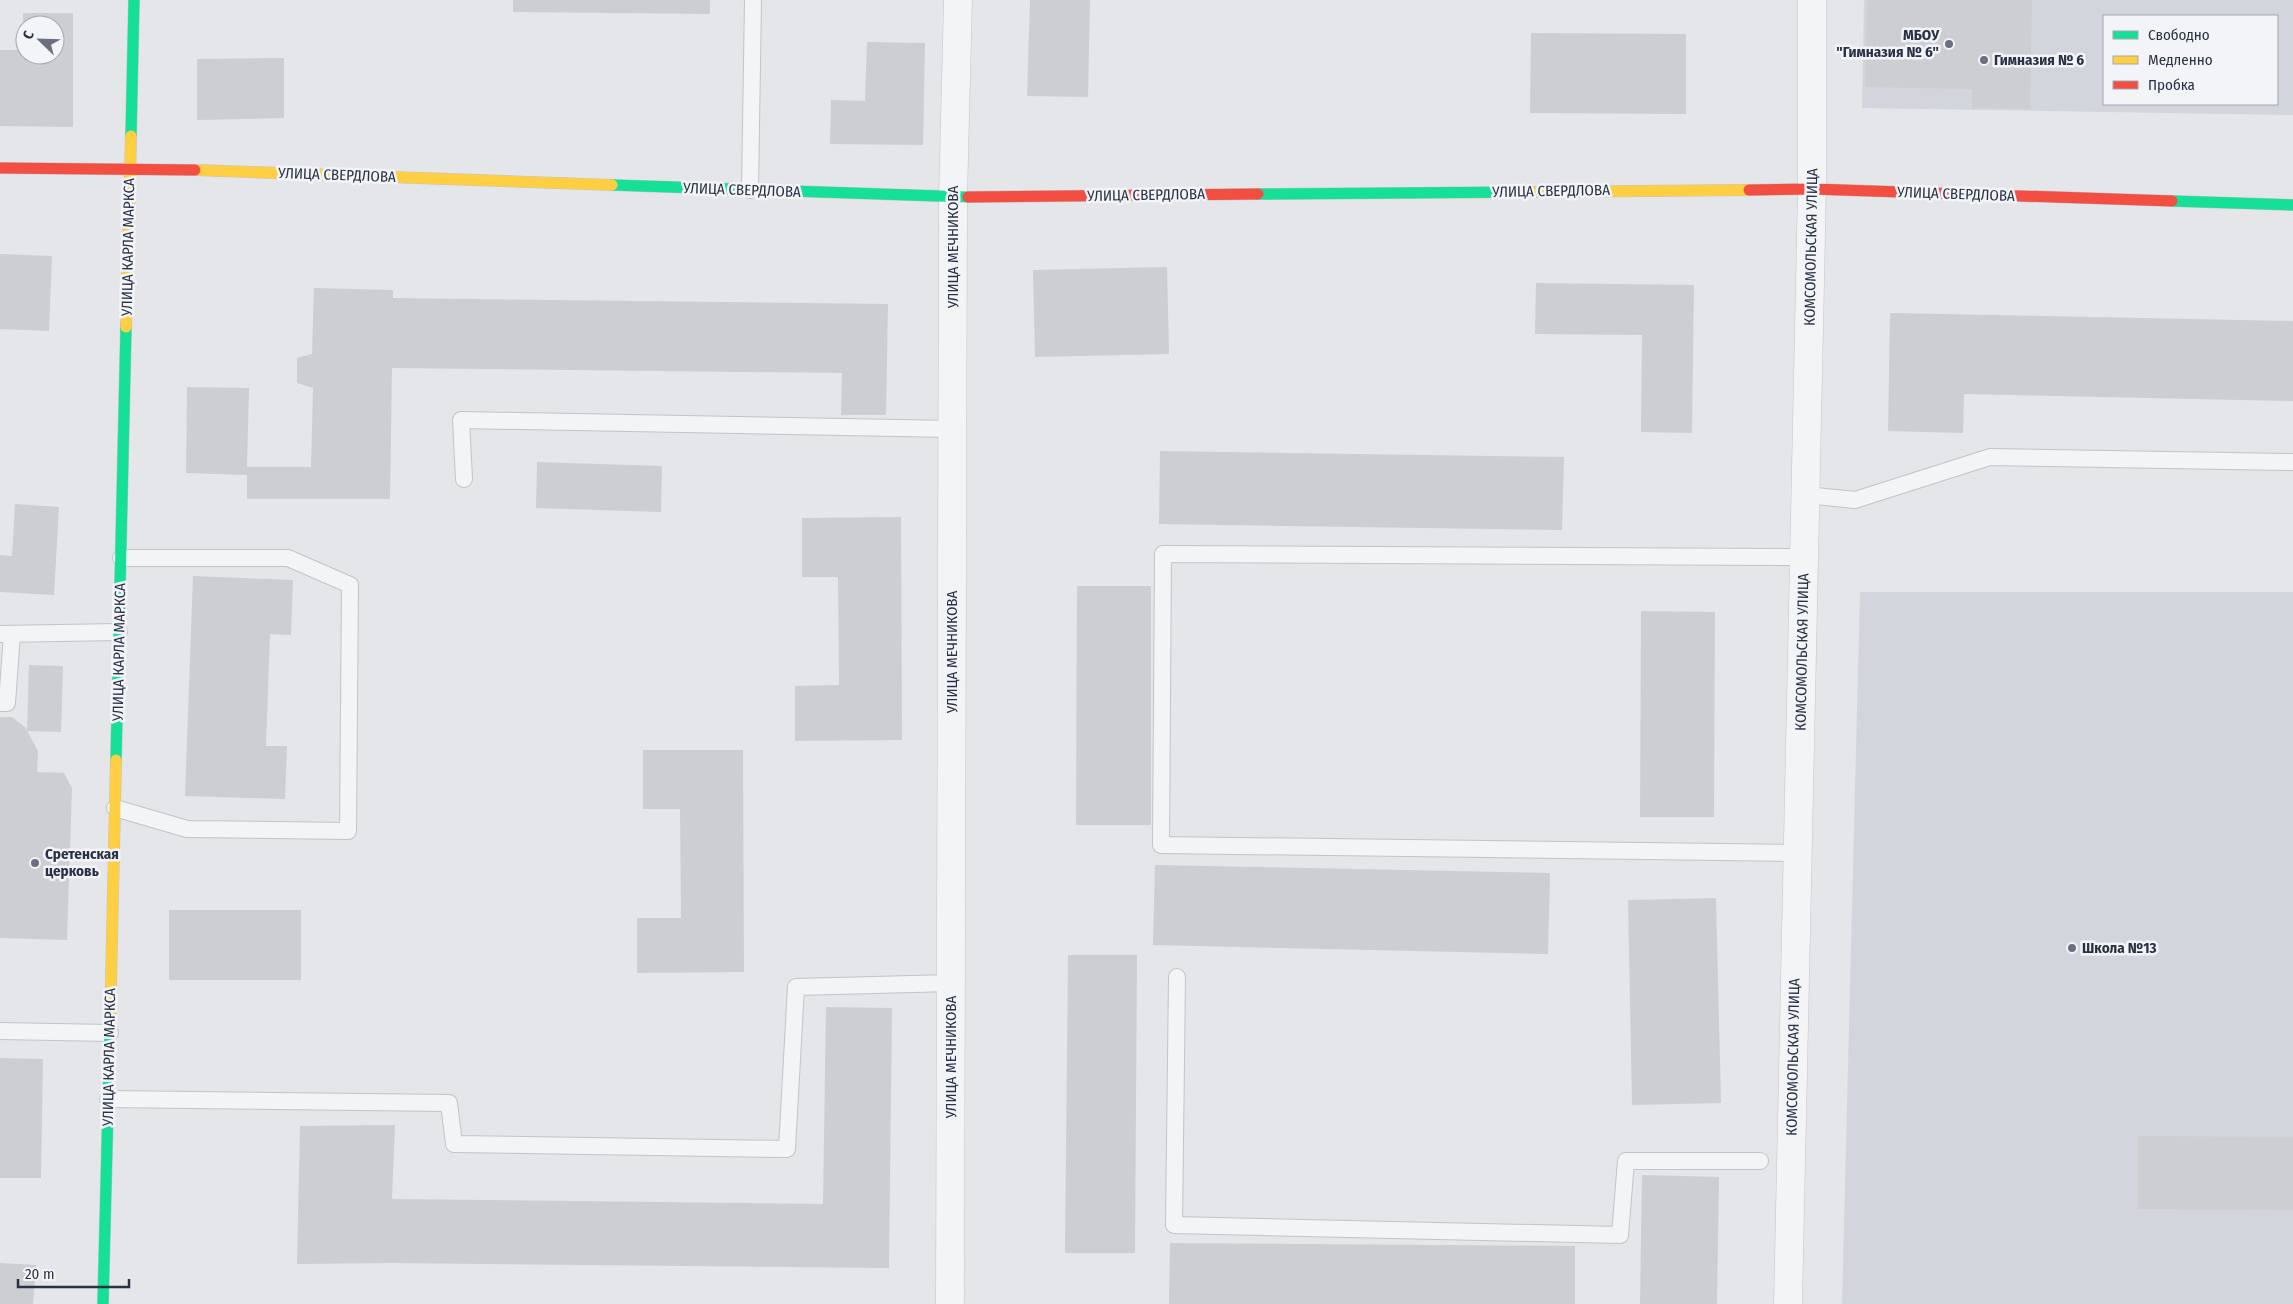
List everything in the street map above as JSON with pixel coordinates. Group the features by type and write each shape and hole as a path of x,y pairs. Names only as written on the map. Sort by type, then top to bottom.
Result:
{"street":[{"name":"УЛИЦА КАРЛА МАРКСА","path":"103,1304 134,0"},
{"name":"УЛИЦА МЕЧНИКОВА","path":"950,1304 953,197 958,0"},
{"name":"КОМСОМОЛЬСКАЯ УЛИЦА","path":"1788,1304 1812,189 1812,0"},
{"name":"УЛИЦА СВЕРДЛОВА","path":"0,168 130,168 953,197 1812,189 2293,205"}],"lane":[{"path":"750,190 754,0"},
{"path":"464,479 461,420 952,429"},
{"path":"1806,495 1856,500 1990,457 2293,462"},
{"path":"1798,853 1161,844 1163,554 1804,557"},
{"path":"115,808 187,829 348,831 350,585 288,558 121,558"},
{"path":"0,703 7,702 6,634 119,632"},
{"path":"1177,977 1174,1225 1620,1235 1626,1161 1760,1161"},
{"path":"108,1099 449,1103 454,1144 787,1148 796,987 951,983"},
{"path":"0,1030 110,1033"}],"shaded area":[{"name":"Гимназия № 6","path":"1864,0 2293,0 2293,115 1862,108"},
{"name":"Школа №13","path":"1860,592 2293,592 2293,1304 1842,1304"}],"building":[{"path":"513,0 710,0 710,14 513,12"},
{"path":"1030,0 1090,0 1088,97 1027,96"},
{"name":"МБОУ \"Гимназия № 6\"","path":"1867,0 2032,0 2030,109 1972,108 1972,89 1865,87"},
{"path":"23,13 73,13 73,127 0,126 0,50 15,50 15,65 65,65 65,15 23,15"},
{"path":"1531,33 1686,34 1686,114 1530,113"},
{"path":"867,42 925,43 923,145 830,144 831,100 865,101"},
{"path":"284,58 284,118 197,120 197,59"},
{"path":"0,254 52,256 49,331 0,329"},
{"path":"1167,267 1169,354 1035,357 1033,270"},
{"path":"1536,283 1694,285 1692,433 1641,432 1642,335 1535,334"},
{"path":"314,288 393,290 393,298 888,304 886,415 841,415 842,373 392,368 390,499 247,499 247,475 186,473 187,387 249,388 247,467 311,467 313,388 297,383 297,358 312,354"},
{"path":"1890,313 2293,321 2293,401 1964,394 1963,433 1888,431"},
{"path":"1160,451 1564,457 1562,530 1159,524"},
{"path":"537,462 662,466 661,512 536,508"},
{"path":"15,504 59,507 54,595 0,592 0,555 12,556"},
{"path":"901,517 902,740 795,741 795,686 839,685 838,577 802,577 802,518"},
{"path":"193,576 293,580 291,635 270,634 266,746 287,746 285,799 185,796"},
{"path":"1077,586 1151,586 1151,825 1076,825"},
{"path":"1641,611 1715,612 1714,817 1640,817"},
{"path":"29,665 63,666 61,732 27,731"},
{"name":"Сретенская церковь","path":"0,717 12,717 25,727 38,751 37,772 64,773 72,788 67,940 0,938"},
{"path":"643,750 743,750 744,972 637,973 637,918 681,918 680,809 643,809"},
{"path":"1155,865 1550,873 1548,954 1153,945"},
{"path":"1716,898 1721,1103 1632,1105 1628,900"},
{"path":"169,910 301,910 301,980 169,980"},
{"path":"1068,955 1137,955 1135,1253 1065,1253"},
{"path":"826,1007 892,1008 889,1268 391,1263 297,1264 300,1126 395,1125 392,1199 823,1204"},
{"path":"0,1058 43,1059 41,1178 0,1178"},
{"path":"2138,1136 2293,1137 2293,1210 2138,1209"},
{"path":"1642,1175 1719,1177 1717,1304 1640,1304"},
{"path":"1170,1243 1575,1246 1575,1304 1169,1304"},
{"path":"0,1263 36,1265 33,1304 0,1304"}],"traffic: fast":[{"path":"131,136 134,0"},
{"path":"612,185 968,197"},
{"path":"1258,194 1534,192"},
{"path":"2172,201 2293,205"},
{"path":"116,760 126,327"},
{"path":"103,1304 110,1027"}],"traffic: slow":[{"path":"126,327 131,136"},
{"path":"195,170 612,185"},
{"path":"1534,192 1749,190"},
{"path":"110,1027 116,760"}],"traffic: jam":[{"path":"0,168 195,170"},
{"path":"1749,190 1812,189 2172,201"},
{"path":"968,197 1258,194"}],"place":[{"name":"МБОУ \"Гимназия № 6\"","path":"1949,44"},
{"name":"Гимназия № 6","path":"1984,60"},
{"name":"Сретенская церковь","path":"35,863"},
{"name":"Школа №13","path":"2072,948"}]}
